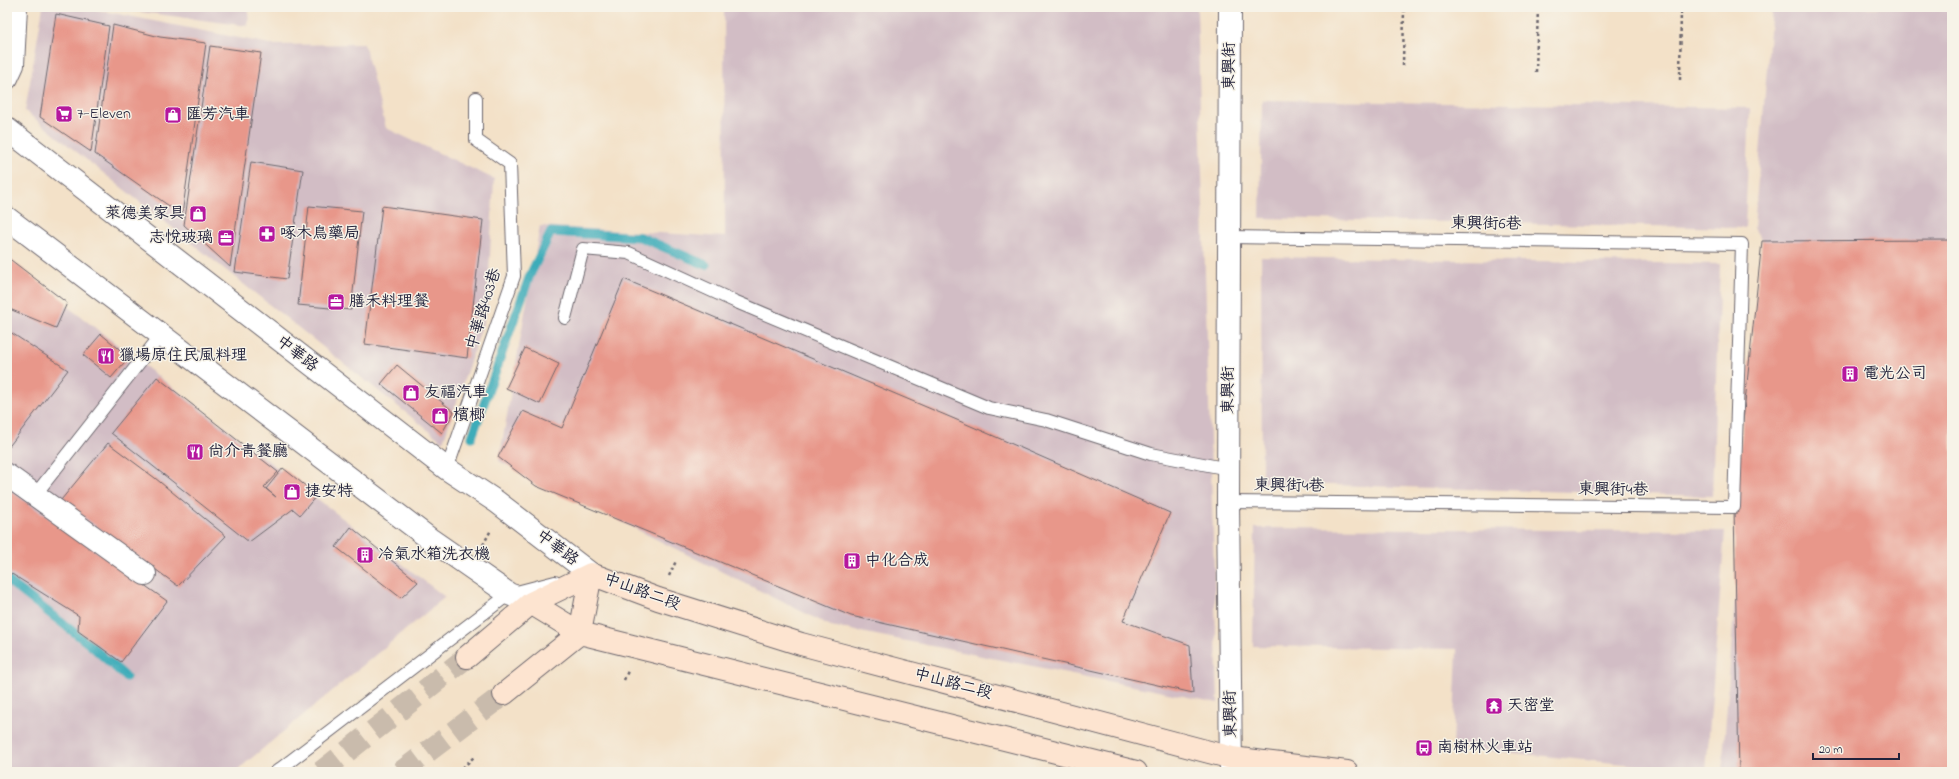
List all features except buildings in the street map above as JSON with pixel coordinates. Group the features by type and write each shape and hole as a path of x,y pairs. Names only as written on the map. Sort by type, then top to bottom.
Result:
{"main road":[{"name":"中山路二段","path":"467,657 531,602 591,574 658,599 801,644 1231,765 1347,772"},
{"path":"504,694 580,633 591,574"},
{"path":"531,602 580,633 1136,772"}],"street":[{"path":"7,78 13,65 16,7"},
{"name":"東興街","path":"1230,7 1228,502 1231,765"},
{"name":"中華路","path":"7,129 447,469 504,508 591,574"},
{"path":"7,218 430,539 509,594 531,602"},
{"path":"7,475 145,574"}],"lane":[{"name":"中華路403巷","path":"447,469 514,276 510,164 476,140 476,98"},
{"name":"東興街6巷","path":"1230,237 1742,244"},
{"name":"東興街4巷","path":"1228,502 1734,507 1742,244"},
{"path":"565,318 583,249 629,253 734,301 989,408 1046,420 1152,454 1229,469"},
{"path":"35,495 161,335"},
{"path":"276,772 509,594 591,574"}],"path":[{"path":"1403,66 1404,7"},
{"path":"1536,72 1538,7"},
{"path":"1680,80 1681,7"},
{"path":"470,567 504,508"},
{"path":"458,772 474,757"}],"shaded area":[{"path":"43,7 83,7 275,45 364,44 386,128 494,179 487,311 443,442 25,111"},
{"path":"103,7 249,7 248,26"},
{"path":"724,7 1197,7 1218,703 831,626 499,461 540,226 725,237"},
{"name":"電光公司","path":"1772,7 1952,8 1952,772 1722,772 1762,241 1754,228"},
{"path":"1262,100 1750,108 1745,228 1260,218"},
{"path":"1261,257 1720,264 1712,496 1262,483"},
{"path":"7,260 445,597 235,772 7,772"},
{"path":"1255,528 1725,531 1706,772 1453,747 1457,649 1253,646"}],"waterway":[{"path":"472,437 530,275 551,232 640,237 706,265"},
{"path":"7,580 89,644 126,677"}],"tunnel":[{"path":"321,772 467,657"},
{"path":"401,772 504,694"}],"place":[{"name":"7-Eleven","path":"64,114"},
{"name":"匯芳汽車","path":"173,115"},
{"name":"萊德美家具","path":"198,214"},
{"name":"啄木鳥藥局","path":"267,234"},
{"name":"志悅玻璃","path":"226,238"},
{"name":"膳禾料理餐","path":"336,302"},
{"name":"獵場原住民風料理","path":"106,356"},
{"name":"電光公司","path":"1850,374"},
{"name":"友福汽車","path":"411,393"},
{"name":"檳榔","path":"440,416"},
{"name":"尚介青餐廳","path":"195,452"},
{"name":"捷安特","path":"292,492"},
{"name":"冷氣水箱洗衣機","path":"365,555"},
{"name":"中化合成","path":"852,561"},
{"name":"天密堂","path":"1494,706"},
{"name":"南樹林火車站","path":"1424,748"}]}
